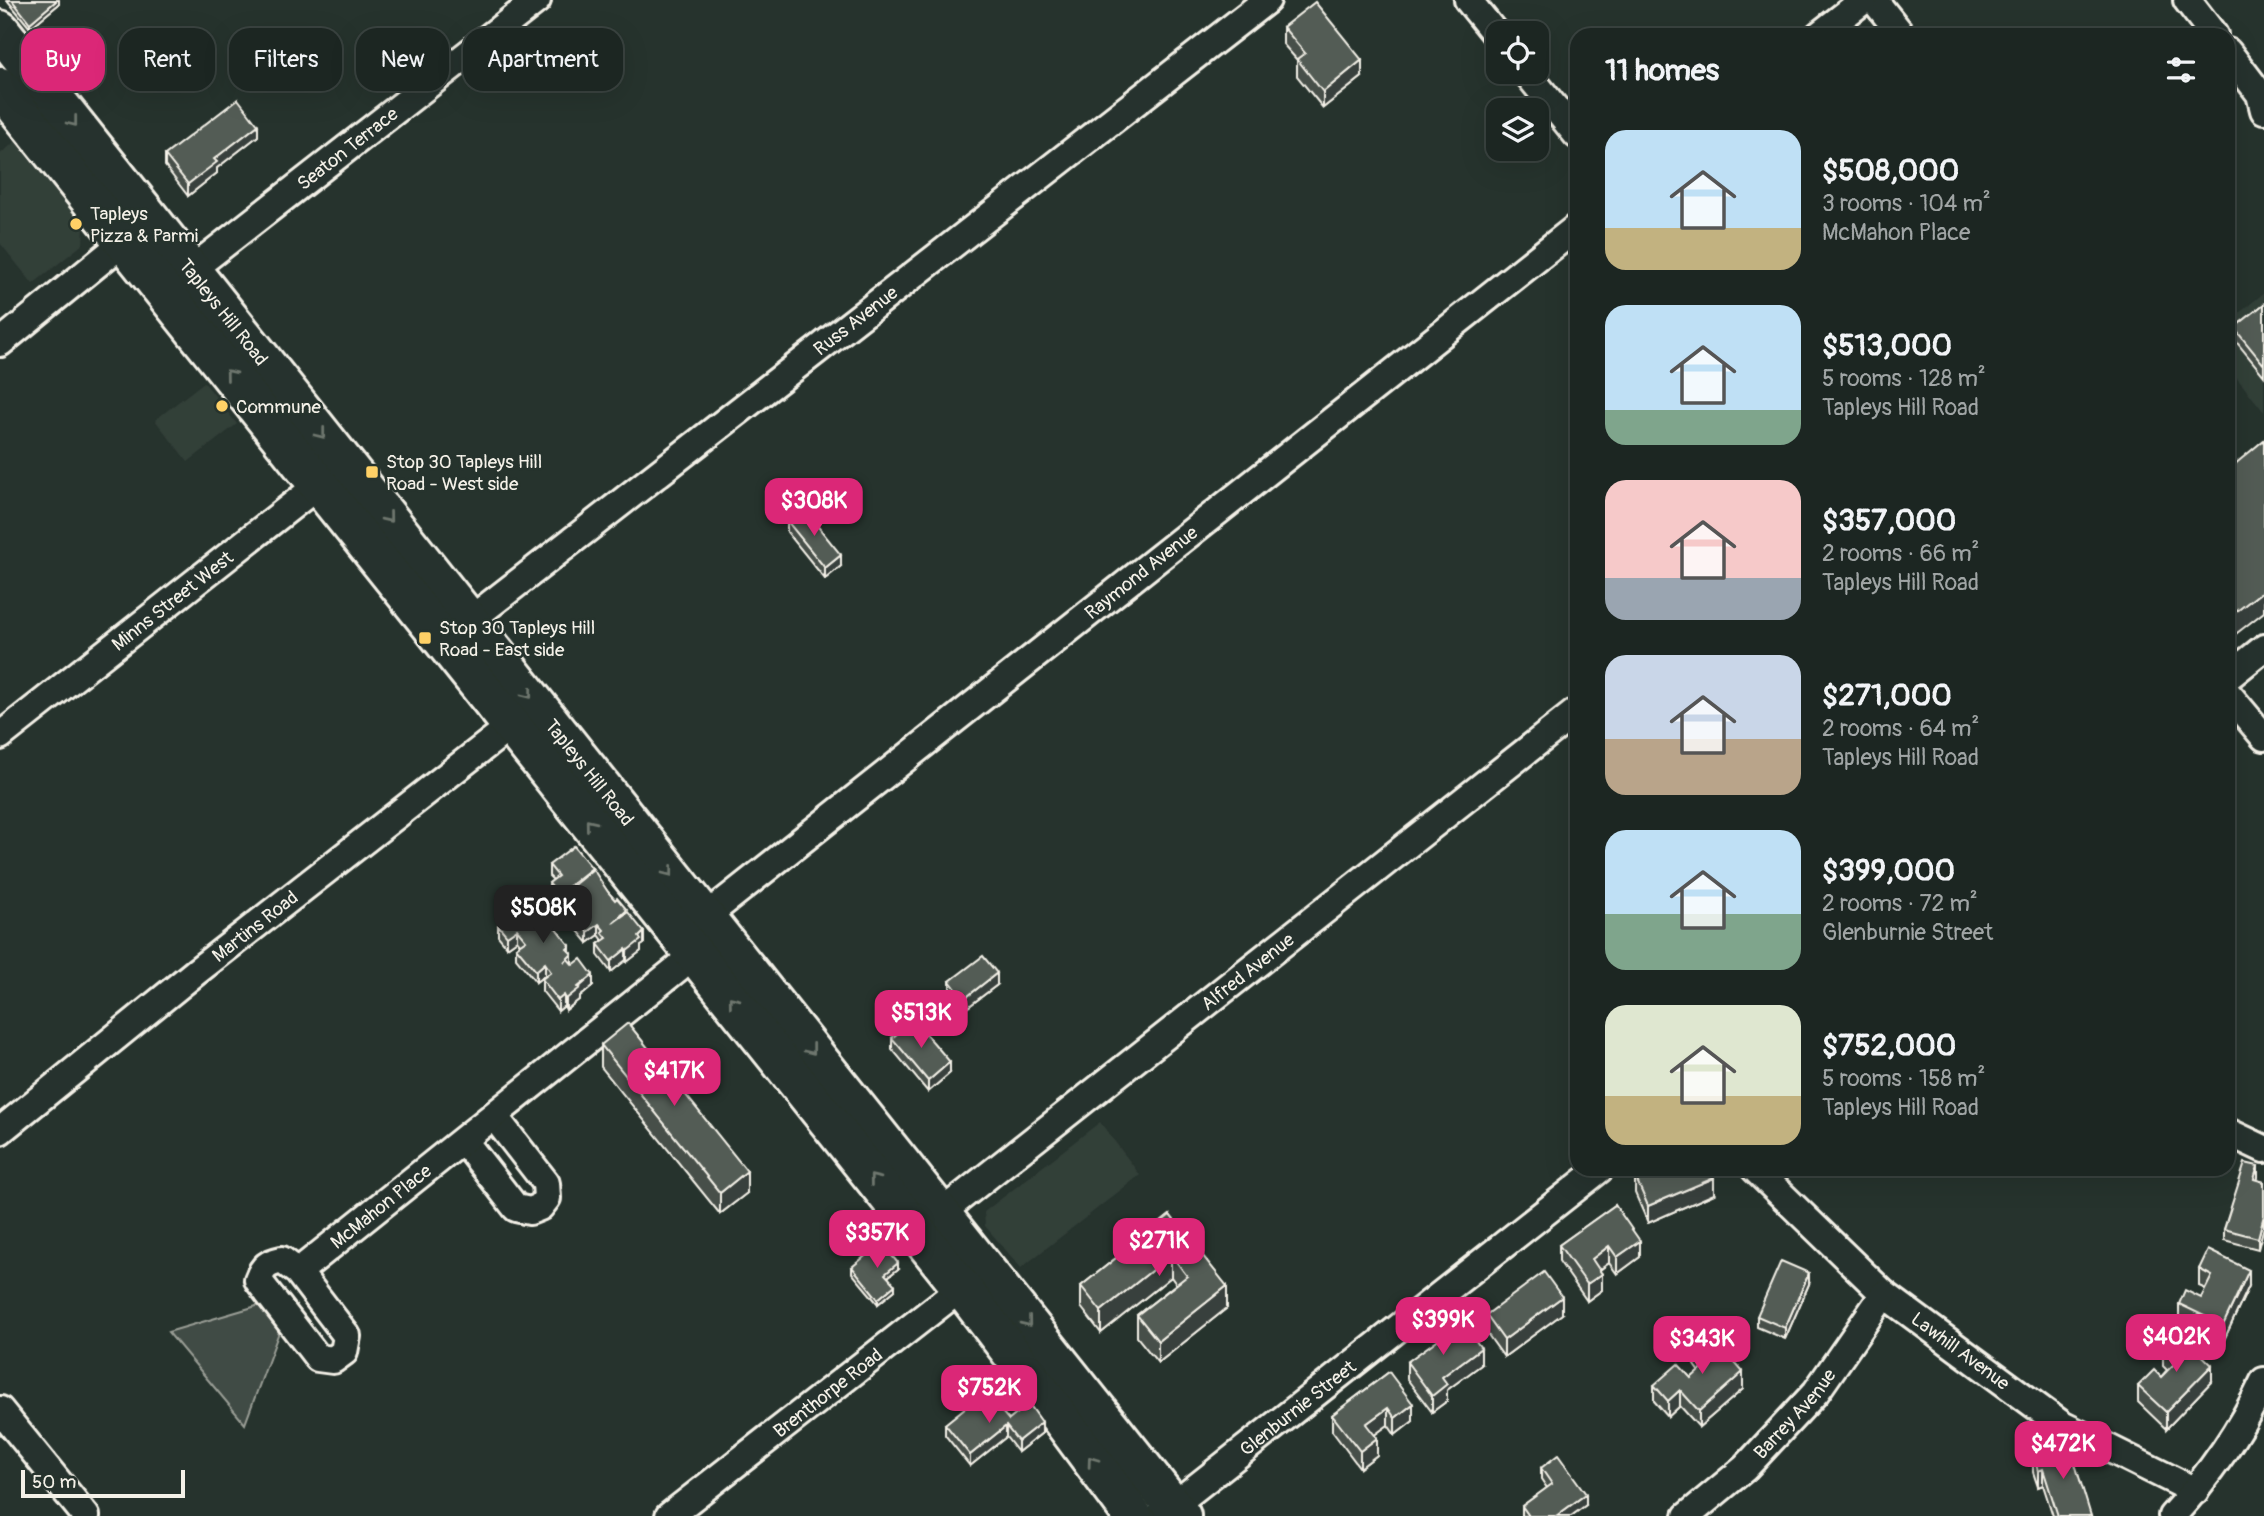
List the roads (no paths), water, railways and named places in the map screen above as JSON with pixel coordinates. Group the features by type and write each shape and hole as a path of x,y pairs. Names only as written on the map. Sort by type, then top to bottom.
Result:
{"main road":[{"name":"Tapleys Hill Road","path":"0,30 191,270 332,475"},
{"name":"Tapleys Hill Road","path":"0,87 125,241 332,475 973,1279 1171,1513"},
{"name":"Tapleys Hill Road","path":"457,631 512,725 699,935"},
{"name":"Tapleys Hill Road","path":"973,1279 1039,1389 1133,1516"}],"street":[{"name":"Seaton Terrace","path":"191,270 537,0"},
{"name":"Russ Avenue","path":"457,631 1267,0"},
{"path":"1468,0 1486,22"},
{"path":"1828,28 1864,0"},
{"path":"1874,0 1896,28"},
{"path":"2187,0 2209,28"},
{"path":"2235,61 2260,94 2264,110"},
{"path":"1536,84 1570,126"},
{"name":"Raymond Avenue","path":"699,935 1570,233"},
{"path":"0,343 125,241"},
{"name":"Minns Street West","path":"0,736 332,475"},
{"path":"2235,671 2264,648"},
{"path":"2235,702 2264,737"},
{"name":"Alfred Avenue","path":"929,1223 1570,717"},
{"name":"Martins Road","path":"0,1131 208,962 512,725"},
{"name":"McMahon Place","path":"298,1272 657,985 699,935"},
{"path":"464,1141 516,1208 530,1211 540,1206 547,1198 546,1183 494,1116"},
{"path":"2235,1135 2264,1149"},
{"name":"Glenburnie Street","path":"1171,1513 1591,1176"},
{"name":"Lawhill Avenue","path":"1762,1176 1884,1294 2062,1424 2195,1491"},
{"name":"Brenthorpe Road","path":"669,1516 973,1279"},
{"name":"Barrey Avenue","path":"1686,1516 1745,1468 1816,1392 1884,1294"},
{"path":"2172,1516 2195,1491 2253,1404 2264,1381"},
{"path":"0,1410 86,1516"}],"place":[{"name":"Tapleys Pizza & Parmi","path":"76,224"},
{"name":"Commune","path":"222,406"},
{"name":"Stop 30 Tapleys Hill Road - West side","path":"372,472"},
{"name":"Stop 30 Tapleys Hill Road - East side","path":"425,638"}]}
